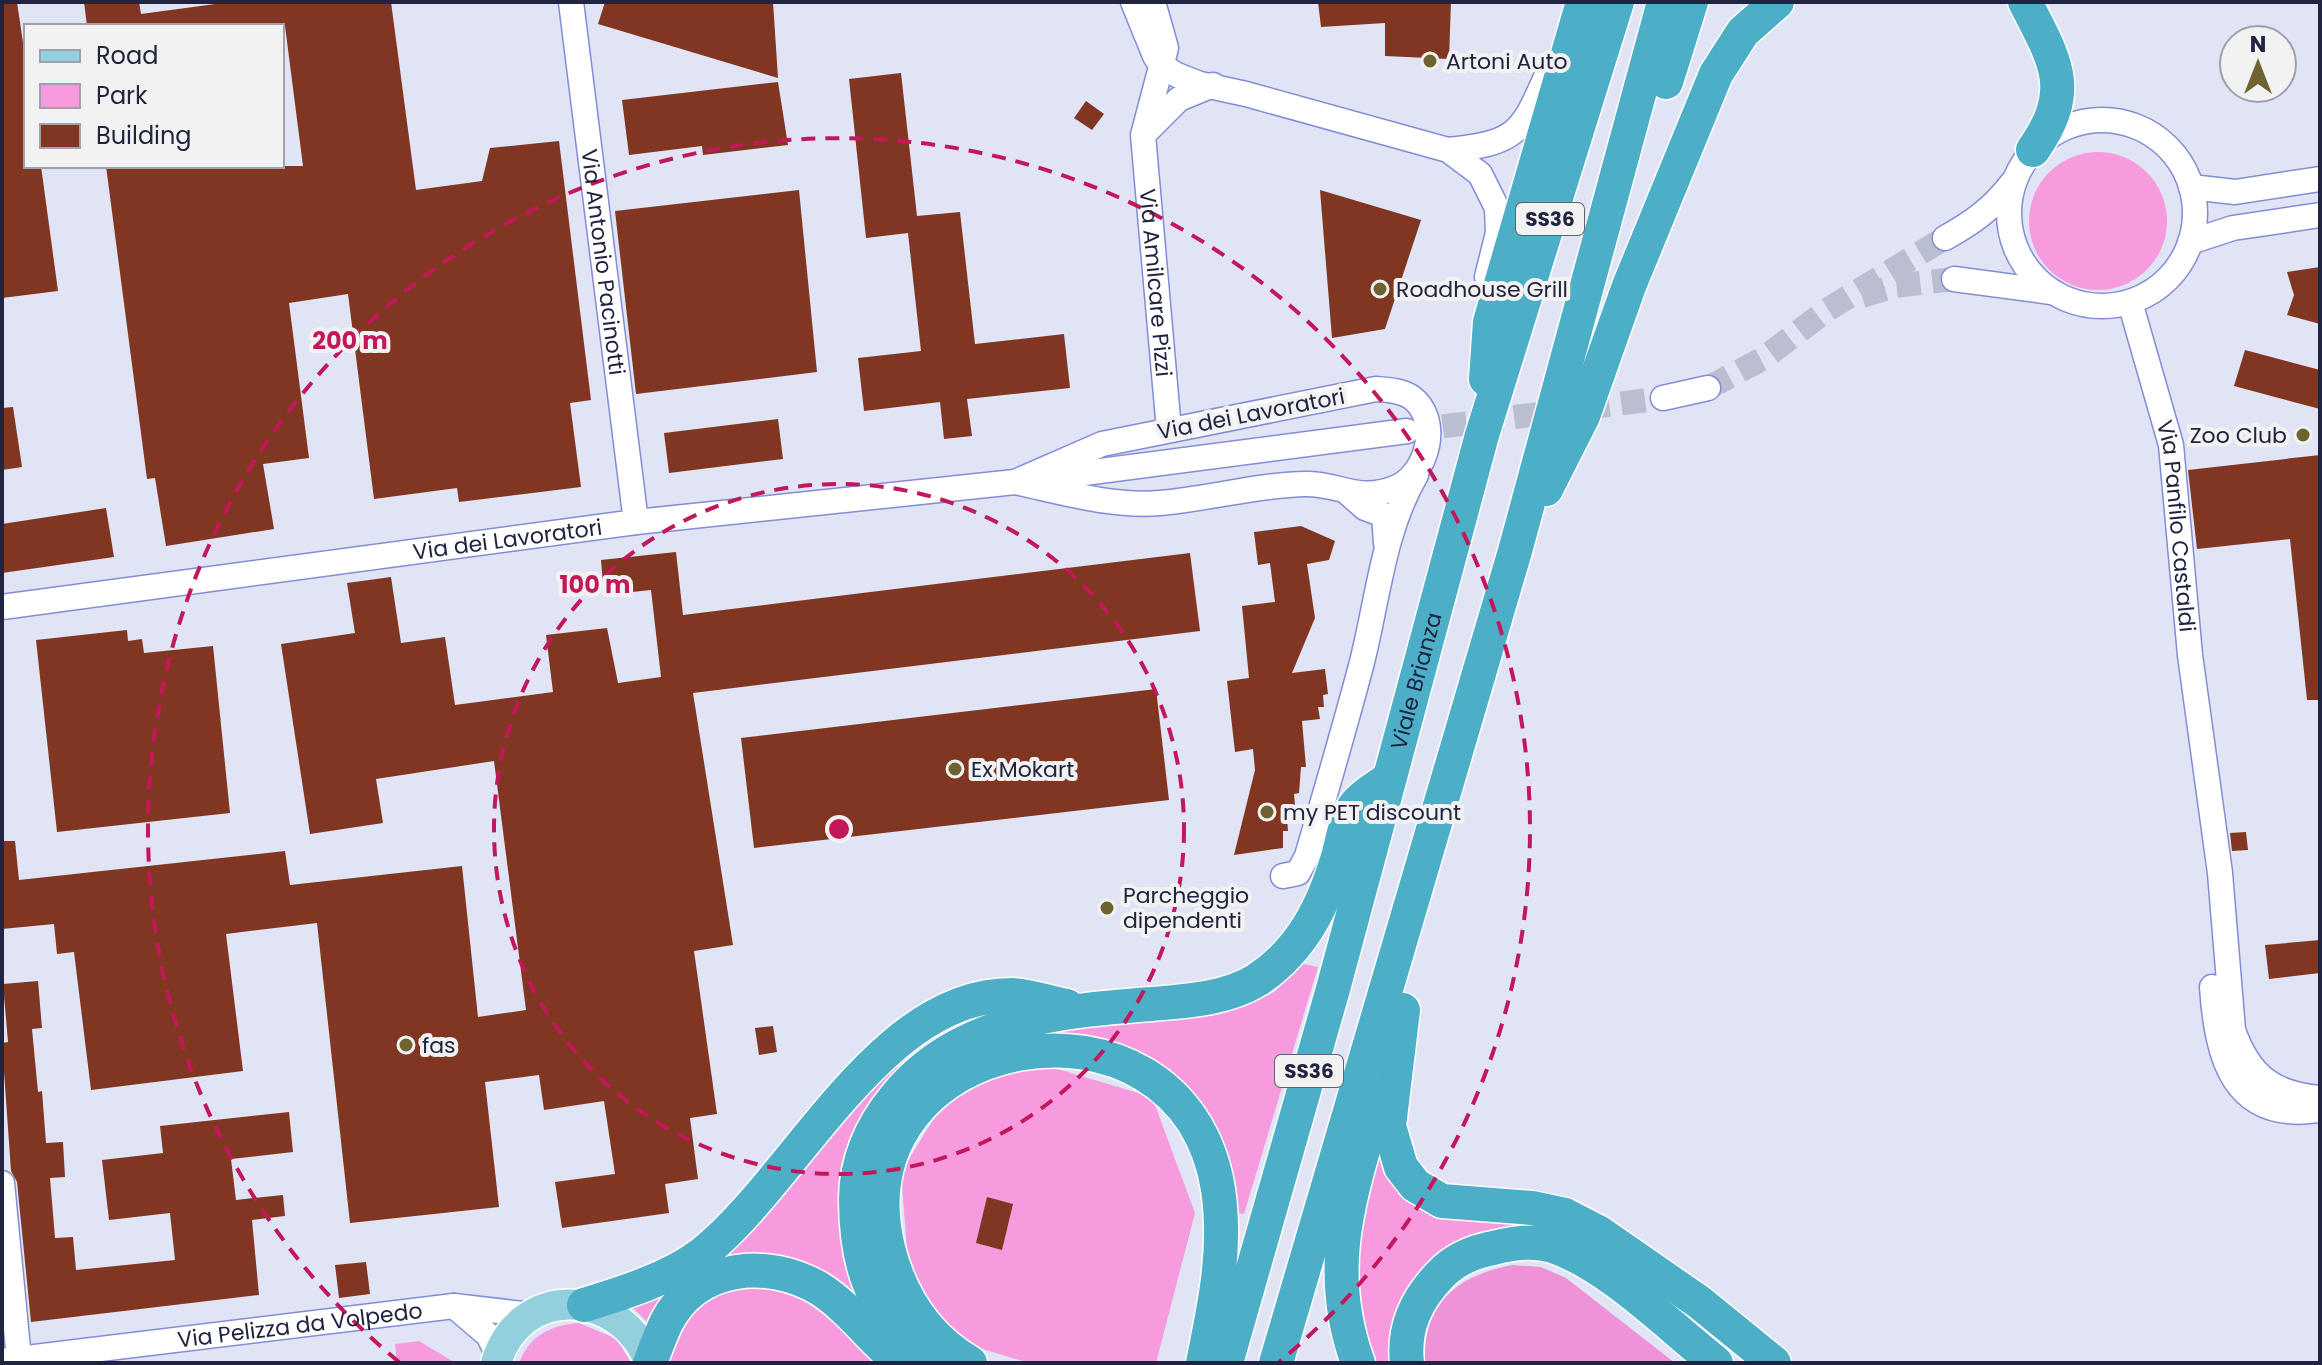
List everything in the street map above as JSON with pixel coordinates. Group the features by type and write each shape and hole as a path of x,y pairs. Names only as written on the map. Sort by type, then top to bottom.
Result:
{"highway":[{"name":"Viale Brianza","path":"1226,1363 1333,989 1482,435 1617,2"},
{"path":"1515,551 1583,416 1624,299 1716,74 1743,32 1777,2"},
{"path":"2024,164 2053,122 2059,100 2057,76 2043,34 2025,2"},
{"name":"SS36","path":"1276,1363 1515,551 1587,278 1641,170 1685,4"},
{"path":"1482,435 1490,322 1581,10"},
{"path":"930,1363 895,1332 864,1271 858,1245 856,1188 871,1133 902,1088 941,1053 965,1039 1023,1021 1083,1009 1206,999 1254,981 1285,958 1304,935 1330,885 1352,809 1388,779"},
{"path":"1358,1363 1343,1310 1341,1243 1345,1213 1416,965 1420,882"},
{"path":"584,1305 648,1283 699,1256 732,1228 877,1061 940,1012 1013,995 1083,1009"},
{"path":"1403,1010 1389,1126 1401,1167 1415,1185 1442,1201 1532,1208 1565,1215 1598,1232 1699,1302 1774,1363"},
{"path":"970,1363 924,1325 900,1287 884,1232 884,1195 891,1159 913,1116 950,1079 971,1067 1020,1050 1066,1049 1111,1058 1146,1076 1182,1110 1209,1156 1217,1186 1222,1246 1220,1280 1203,1363"},
{"path":"1407,1363 1405,1346 1412,1316 1425,1291 1450,1265 1477,1251 1515,1243 1550,1245 1578,1256 1716,1363"},
{"path":"650,1363 667,1321 680,1304 713,1278 749,1268 780,1272 821,1290 901,1363"}],"main road":[{"path":"497,1359 511,1334 532,1315 547,1308 584,1305 614,1315 626,1324 637,1336 650,1363"}],"street":[{"name":"Via Antonio Pacinotti","path":"571,2 636,522"},
{"path":"1133,2 1148,42 1200,84 1448,150 1490,146 1516,132 1527,119 1581,10"},
{"path":"1153,2 1164,57"},
{"name":"Via Amilcare Pizzi","path":"1164,57 1143,135 1169,430"},
{"path":"1143,135 1179,99 1213,85"},
{"path":"1945,238 1996,205 2024,164 2055,133 2078,124 2123,123 2153,136 2176,158 2191,187 2195,210 2190,242 2169,277 2130,302 2106,306 2083,304 2053,293 1954,279"},
{"path":"1448,150 1480,174 1497,208 1498,233 1483,294 1490,322"},
{"path":"2024,164 2009,208 2012,240 2030,272 2053,293"},
{"path":"2191,187 2235,192 2320,179"},
{"path":"2190,242 2233,228 2320,215"},
{"name":"Via Panfilo Castaldi","path":"2130,302 2171,445 2202,757 2220,873 2236,1040 2257,1073 2274,1089 2320,1098"},
{"path":"1663,398 1708,388"},
{"name":"Via dei Lavoratori","path":"1015,482 1102,444 1350,393 1376,389 1399,391 1413,399 1426,417 1428,450 1401,502 1386,552 1362,661 1307,856 1298,873 1283,876"},
{"name":"Via dei Lavoratori","path":"2,607 636,522 1015,482 1407,431"},
{"name":"Via dei Lavoratori","path":"1015,482 1095,499 1157,503 1308,484 1349,494 1397,487 1417,473"},
{"name":"Via dei Lavoratori","path":"1349,494 1365,508 1384,515 1386,552"},
{"name":"Via Panfilo Castaldi","path":"2202,757 2204,875 2220,1054 2227,1071 2244,1091 2269,1106 2299,1113 2320,1110"},
{"path":"2,1183 11,1360"},
{"name":"Via Pelizza da Volpedo","path":"11,1360 454,1306 532,1315"},
{"name":"Via Pelizza da Volpedo","path":"454,1306 488,1335 497,1359"}],"green space":[{"path":"2098,152 2124,157 2147,172 2162,195 2167,221 2162,247 2147,270 2124,285 2098,290 2072,285 2049,270 2034,247 2029,221 2034,195 2049,172 2072,157"},
{"path":"1303,964 1318,967 1244,1214 1233,1212 1197,1107 1013,1041 1022,1029 1220,1014 1274,992"},
{"path":"947,1025 950,1030 908,1057 883,1083 867,1111 858,1291 851,1297 803,1266 778,1257 748,1254 654,1322 647,1322 630,1305 780,1197 877,1081"},
{"path":"1037,1063 1152,1097 1195,1213 1156,1363 1029,1363 963,1343 909,1275 901,1172 949,1094"},
{"path":"1378,1157 1400,1185 1562,1227 1479,1237 1395,1363 1369,1363 1355,1302 1360,1221"},
{"path":"745,1283 803,1292 887,1363 668,1363 678,1332 693,1311"},
{"path":"579,1323 617,1339 631,1363 519,1363 529,1345 543,1333 559,1326"},
{"path":"419,1341 454,1363 397,1363 395,1344"}],"shaded area":[{"path":"1512,1265 1541,1267 1566,1278 1675,1363 1425,1363 1430,1324 1447,1296 1475,1277"}],"building":[{"path":"2,2 17,2 24,49 24,168 41,168 58,291 2,298"},
{"path":"84,2 139,2 141,14 230,2 391,2 416,190 482,181 490,148 559,141 591,400 570,403 581,487 459,502 457,488 374,499 348,294 289,303 309,458 263,464 274,529 166,546 155,478 147,479 106,168 303,166 285,26 87,24"},
{"path":"605,2 773,2 778,78 598,24"},
{"path":"1318,2 1451,2 1449,59 1385,56 1385,23 1321,27"},
{"path":"901,73 917,216 960,212 975,344 1064,334 1070,388 967,399 972,436 944,439 940,402 864,411 858,358 921,351 908,233 866,238 849,79"},
{"path":"778,82 788,145 703,155 702,146 629,155 622,100"},
{"path":"1086,101 1104,114 1092,130 1074,118"},
{"path":"799,190 817,372 636,394 615,211"},
{"path":"1320,190 1421,220 1385,329 1332,338"},
{"path":"2320,267 2320,324 2287,315 2294,295 2287,272"},
{"path":"2245,350 2320,370 2320,409 2234,386"},
{"path":"13,407 22,467 2,470 2,408"},
{"path":"778,419 783,459 669,473 664,433"},
{"path":"2320,455 2320,700 2307,700 2290,539 2197,549 2188,470"},
{"path":"106,508 114,557 2,573 2,524"},
{"path":"1301,526 1335,541 1329,560 1307,564 1315,618 1292,673 1325,669 1328,694 1323,695 1324,707 1318,707 1320,719 1302,721 1306,767 1301,767 1299,793 1294,794 1295,805 1290,805 1292,818 1287,818 1288,831 1283,831 1283,848 1234,855 1255,770 1253,749 1235,752 1227,681 1249,678 1242,606 1275,602 1270,563 1258,565 1254,532"},
{"path":"676,552 683,615 1190,553 1200,631 693,693 733,945 694,951 717,1114 690,1118 698,1179 665,1184 669,1213 562,1228 555,1182 615,1174 604,1101 544,1110 539,1075 485,1082 499,1207 350,1223 317,923 226,934 243,1071 91,1090 74,952 57,954 54,924 2,929 2,841 15,841 19,880 285,851 290,885 462,866 478,1017 526,1010 494,761 376,779 383,823 310,834 281,644 355,633 347,583 391,577 401,643 445,637 455,705 553,692 546,635 607,628 618,683 661,677 651,590 604,595 601,560"},
{"path":"127,630 128,641 142,639 144,653 213,646 230,813 57,832 36,640"},
{"name":"Ex Mokart","path":"1156,689 1169,800 754,848 741,738"},
{"path":"2246,832 2248,850 2232,851 2230,833"},
{"path":"2320,940 2320,973 2269,979 2265,945"},
{"path":"38,981 42,1028 32,1029 38,1092 42,1091 46,1143 63,1142 65,1177 50,1178 55,1238 73,1237 76,1270 175,1260 170,1213 109,1220 102,1160 163,1153 160,1126 289,1112 293,1152 231,1159 236,1200 283,1195 285,1216 252,1220 259,1295 31,1322 17,1182 11,1171 2,1043 8,1042 3,984"},
{"path":"773,1026 777,1052 759,1055 755,1028"},
{"path":"987,1197 1013,1204 1002,1250 976,1243"},
{"path":"366,1262 370,1294 339,1298 335,1265"}],"tunnel":[{"path":"1708,388 1764,358 1827,310 1945,238"},
{"path":"1862,296 1895,286 1954,279"},
{"path":"1407,431 1663,398"}],"place":[{"name":"Artoni Auto","path":"1430,61"},
{"name":"Roadhouse Grill","path":"1380,289"},
{"name":"Zoo Club","path":"2303,435"},
{"name":"Ex Mokart","path":"955,769"},
{"name":"my PET discount","path":"1267,812"},
{"name":"Parcheggio dipendenti","path":"1107,908"},
{"name":"fas","path":"406,1045"}]}
